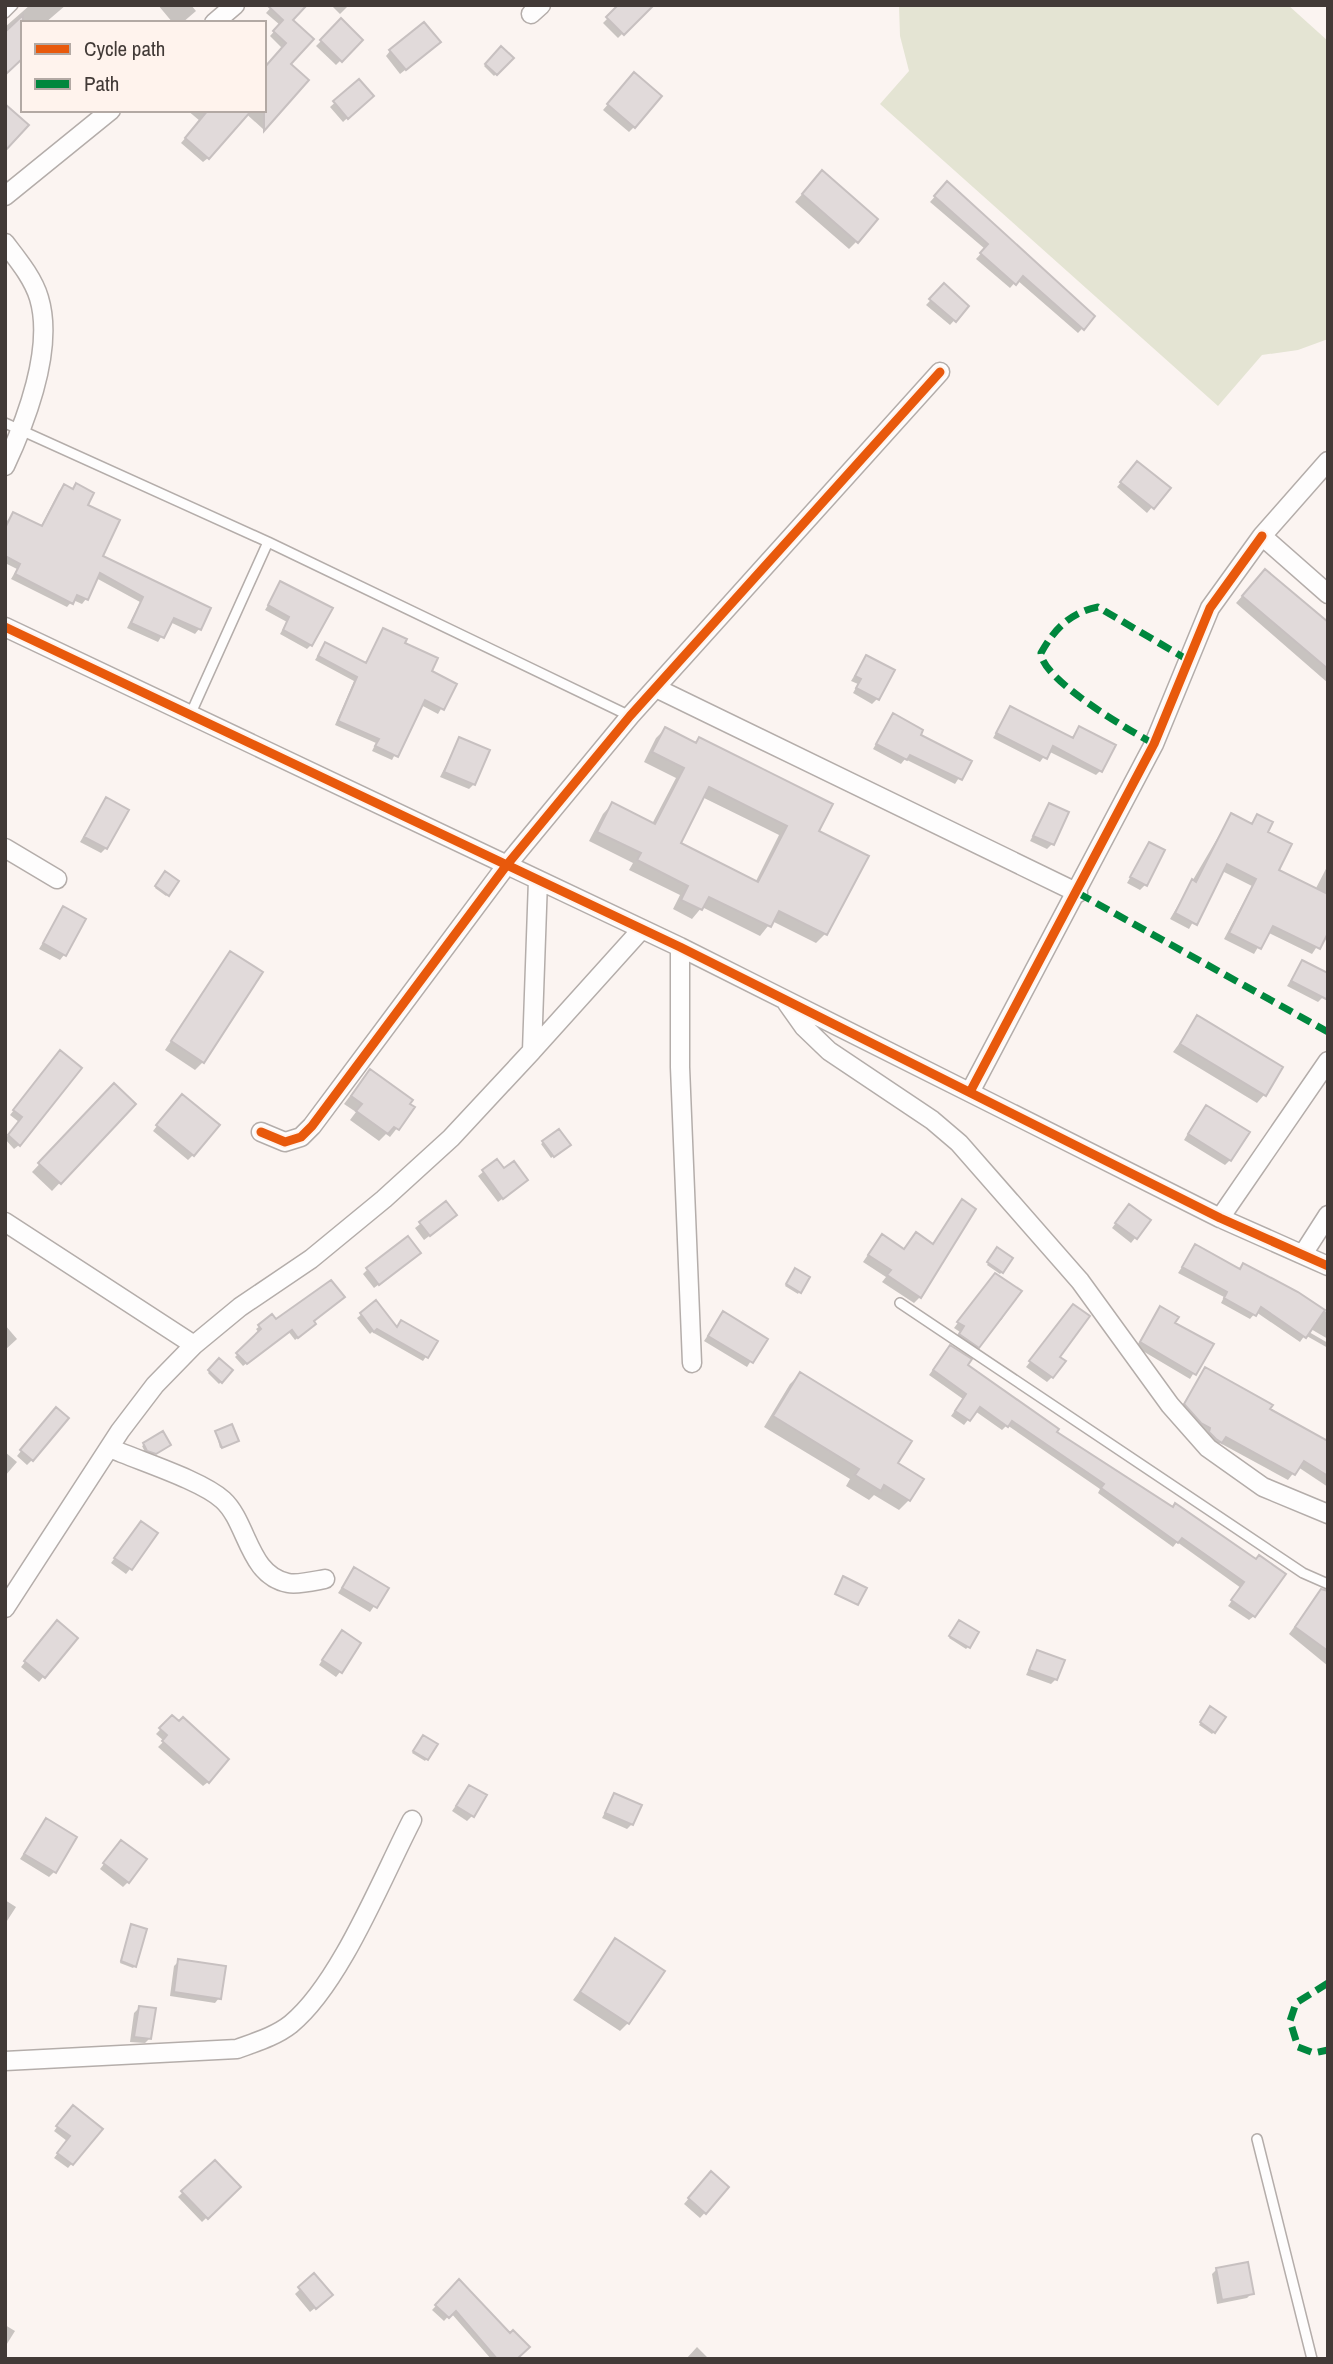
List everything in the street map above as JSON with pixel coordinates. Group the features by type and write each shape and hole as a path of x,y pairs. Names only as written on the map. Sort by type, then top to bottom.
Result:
{"street":[{"path":"216,21 235,5"},
{"path":"5,196 109,112"},
{"path":"5,243 34,284 43,314 37,370 22,431 5,466"},
{"path":"261,1132 285,1142 301,1137 312,1126 506,866 630,716 940,372"},
{"path":"970,1091 1078,893 1154,744 1210,608 1262,536 1328,461"},
{"path":"1262,536 1328,594"},
{"path":"5,626 680,947 1220,1218 1328,1266"},
{"path":"656,688 1078,893"},
{"path":"5,848 57,879"},
{"path":"532,1051 538,880"},
{"path":"5,1608 137,1406 194,1345 240,1307 311,1259 384,1199 451,1138 641,930"},
{"path":"680,947 680,1066 692,1363"},
{"path":"785,1000 804,1027 829,1051 932,1120 959,1143 1080,1281 1170,1405 1208,1448 1263,1487 1328,1514"},
{"path":"1220,1218 1328,1061"},
{"path":"1303,1254 1328,1215"},
{"path":"5,1222 194,1345"},
{"path":"110,1448 221,1498 239,1523 257,1560 278,1580 289,1584 325,1579"},
{"path":"5,2061 237,2049 264,2040 289,2026 315,1999 341,1959 412,1820"}],"lane":[{"path":"5,13 13,5"},
{"path":"5,423 268,542 630,716"},
{"path":"191,713 268,542"},
{"path":"900,1303 1303,1573 1328,1584"},
{"path":"1257,2139 1312,2359"}],"green space":[{"path":"899,5 1288,5 1328,41 1328,339 1298,350 1262,355 1218,406 880,104 909,71 900,36"}],"building":[{"path":"267,5 307,5 293,20 314,39 291,64 309,80 264,131 266,66 286,43 273,31 283,20"},
{"path":"618,5 654,5 624,35 606,17"},
{"path":"23,15 21,60 5,75 5,32"},
{"path":"341,18 363,40 342,62 320,40"},
{"path":"424,22 441,42 406,70 389,50"},
{"path":"501,46 514,58 497,75 485,64"},
{"path":"634,72 662,96 635,128 607,104"},
{"path":"359,79 374,96 348,119 333,101"},
{"path":"5,104 29,125 5,151"},
{"path":"206,112 250,112 209,159 185,138"},
{"path":"822,170 878,219 858,243 802,194"},
{"path":"947,181 1095,316 1084,330 1023,276 1016,285 980,253 988,244 934,196"},
{"path":"944,283 969,306 956,322 929,299"},
{"path":"1137,461 1171,488 1154,509 1120,482"},
{"path":"76,483 94,493 88,505 120,520 103,556 211,608 201,630 174,618 164,638 131,623 143,597 100,573 88,600 77,595 73,604 15,574 20,564 5,556 5,528 13,512 42,526 64,484 73,489"},
{"path":"1265,569 1328,622 1328,669 1242,596"},
{"path":"280,581 333,608 312,646 283,630 289,617 268,605"},
{"path":"383,628 407,639 405,643 438,658 432,671 457,684 444,710 425,700 398,757 375,746 379,739 338,721 357,677 318,656 325,642 366,663"},
{"path":"866,655 895,670 879,700 856,688 861,679 855,676"},
{"path":"1010,706 1073,738 1079,726 1116,745 1102,772 1053,746 1047,759 996,733"},
{"path":"893,713 923,730 921,735 972,761 962,780 910,755 907,760 876,744"},
{"path":"665,727 696,743 699,737 833,804 819,831 869,856 827,935 779,911 771,927 709,897 702,910 681,900 688,886 637,860 641,853 597,832 612,802 655,824 684,768 652,752","holes":["709,787 787,826 758,882 681,843"]},
{"path":"459,737 490,750 475,785 444,772"},
{"path":"106,797 129,810 107,849 84,837"},
{"path":"1049,803 1069,812 1054,845 1033,836"},
{"path":"1231,813 1252,824 1257,814 1273,822 1268,832 1292,844 1279,870 1328,894 1328,933 1320,949 1273,926 1261,949 1229,933 1256,879 1227,864 1197,925 1175,913 1192,879 1196,882"},
{"path":"1149,842 1165,850 1147,886 1130,877"},
{"path":"165,871 179,881 169,896 155,886"},
{"path":"63,906 86,919 66,956 43,943"},
{"path":"230,951 263,972 204,1063 171,1041"},
{"path":"1302,960 1328,973 1328,1000 1291,981"},
{"path":"1197,1015 1283,1067 1266,1096 1180,1044"},
{"path":"60,1050 82,1068 20,1146 8,1135 22,1117 13,1110"},
{"path":"370,1069 413,1100 410,1104 415,1107 399,1130 394,1127 388,1134 356,1111 362,1104 351,1096"},
{"path":"114,1083 136,1104 61,1184 38,1163"},
{"path":"182,1094 220,1125 194,1156 156,1125"},
{"path":"1206,1105 1250,1132 1231,1161 1188,1134"},
{"path":"559,1129 571,1145 554,1157 542,1141"},
{"path":"497,1159 504,1168 514,1161 528,1180 503,1199 482,1170"},
{"path":"962,1199 976,1209 921,1298 887,1275 891,1270 868,1255 882,1234 904,1249 916,1232 933,1244"},
{"path":"446,1201 457,1215 430,1236 419,1222"},
{"path":"1129,1204 1151,1220 1137,1239 1115,1223"},
{"path":"408,1236 421,1253 379,1285 366,1268"},
{"path":"1195,1244 1240,1269 1243,1263 1298,1292 1325,1310 1306,1338 1261,1307 1256,1316 1224,1298 1227,1292 1182,1267"},
{"path":"997,1247 1013,1258 1003,1273 987,1262"},
{"path":"795,1268 810,1277 801,1293 786,1284"},
{"path":"995,1273 1022,1291 979,1348 959,1334 964,1326 957,1322"},
{"path":"331,1280 345,1297 314,1321 316,1324 298,1338 292,1330 247,1364 236,1353 261,1329 258,1325 272,1314 276,1319"},
{"path":"376,1300 397,1327 401,1320 438,1341 428,1358 377,1329 374,1332 360,1313"},
{"path":"1073,1304 1090,1316 1060,1357 1066,1361 1053,1378 1029,1361"},
{"path":"1160,1306 1179,1317 1175,1323 1214,1344 1196,1375 1140,1342"},
{"path":"723,1311 768,1339 753,1363 708,1336"},
{"path":"950,1345 972,1359 968,1365 1059,1429 1057,1432 1173,1507 1175,1503 1256,1559 1259,1555 1286,1574 1255,1617 1231,1600 1244,1582 1182,1538 1178,1543 1101,1488 1104,1484 1012,1421 1008,1427 980,1407 970,1421 955,1411 966,1394 933,1370"},
{"path":"219,1358 233,1370 222,1383 208,1370"},
{"path":"1205,1367 1273,1405 1270,1409 1328,1441 1328,1476 1304,1461 1295,1475 1226,1437 1222,1443 1216,1439 1209,1432 1210,1428 1201,1423 1184,1404"},
{"path":"800,1372 912,1441 898,1463 924,1479 910,1501 884,1485 881,1491 855,1475 859,1469 773,1416"},
{"path":"56,1407 69,1418 33,1461 20,1450"},
{"path":"232,1424 239,1441 222,1448 215,1431"},
{"path":"163,1431 171,1445 156,1454 147,1451 143,1443"},
{"path":"141,1521 158,1533 132,1570 114,1558"},
{"path":"354,1567 389,1588 377,1608 342,1588"},
{"path":"843,1576 867,1588 858,1605 835,1594"},
{"path":"1321,1589 1328,1591 1328,1651 1295,1627"},
{"path":"57,1620 78,1638 45,1678 24,1661"},
{"path":"959,1620 979,1632 970,1648 949,1636"},
{"path":"342,1630 361,1643 342,1673 322,1660"},
{"path":"1037,1650 1065,1660 1057,1680 1029,1670"},
{"path":"1210,1706 1226,1717 1215,1733 1200,1722"},
{"path":"172,1715 179,1721 183,1717 229,1759 209,1783 162,1741 167,1735 159,1728"},
{"path":"423,1735 438,1744 428,1760 413,1751"},
{"path":"469,1785 487,1795 474,1817 456,1806"},
{"path":"614,1793 642,1805 633,1825 605,1813"},
{"path":"46,1818 77,1837 56,1873 24,1854"},
{"path":"121,1840 147,1859 129,1883 103,1863"},
{"path":"131,1924 147,1929 136,1967 121,1961"},
{"path":"615,1938 665,1971 629,2024 580,1992"},
{"path":"178,1959 226,1966 221,1999 174,1992"},
{"path":"139,2006 156,2008 151,2039 134,2037"},
{"path":"73,2105 103,2129 73,2165 57,2153 70,2136 56,2126"},
{"path":"215,2160 241,2187 208,2219 181,2191"},
{"path":"711,2171 729,2187 706,2214 688,2198"},
{"path":"1248,2262 1254,2294 1222,2300 1216,2268"},
{"path":"314,2273 333,2295 316,2309 298,2287"},
{"path":"459,2279 510,2333 513,2330 530,2347 517,2359 497,2359 456,2311 449,2318 435,2305"}],"marked path":[{"path":"1154,744 1071,690 1045,664 1041,653 1064,623 1088,609 1098,607 1188,660"},
{"path":"1078,893 1328,1032"},
{"path":"1328,1983 1296,2003 1290,2021 1298,2047 1314,2053 1328,2050"}],"cycle path":[{"path":"261,1132 285,1142 301,1137 312,1126 506,866 630,716 940,372"},
{"path":"970,1092 1154,744 1210,608 1262,536"},
{"path":"5,627 680,947 1220,1218 1328,1266"}]}
